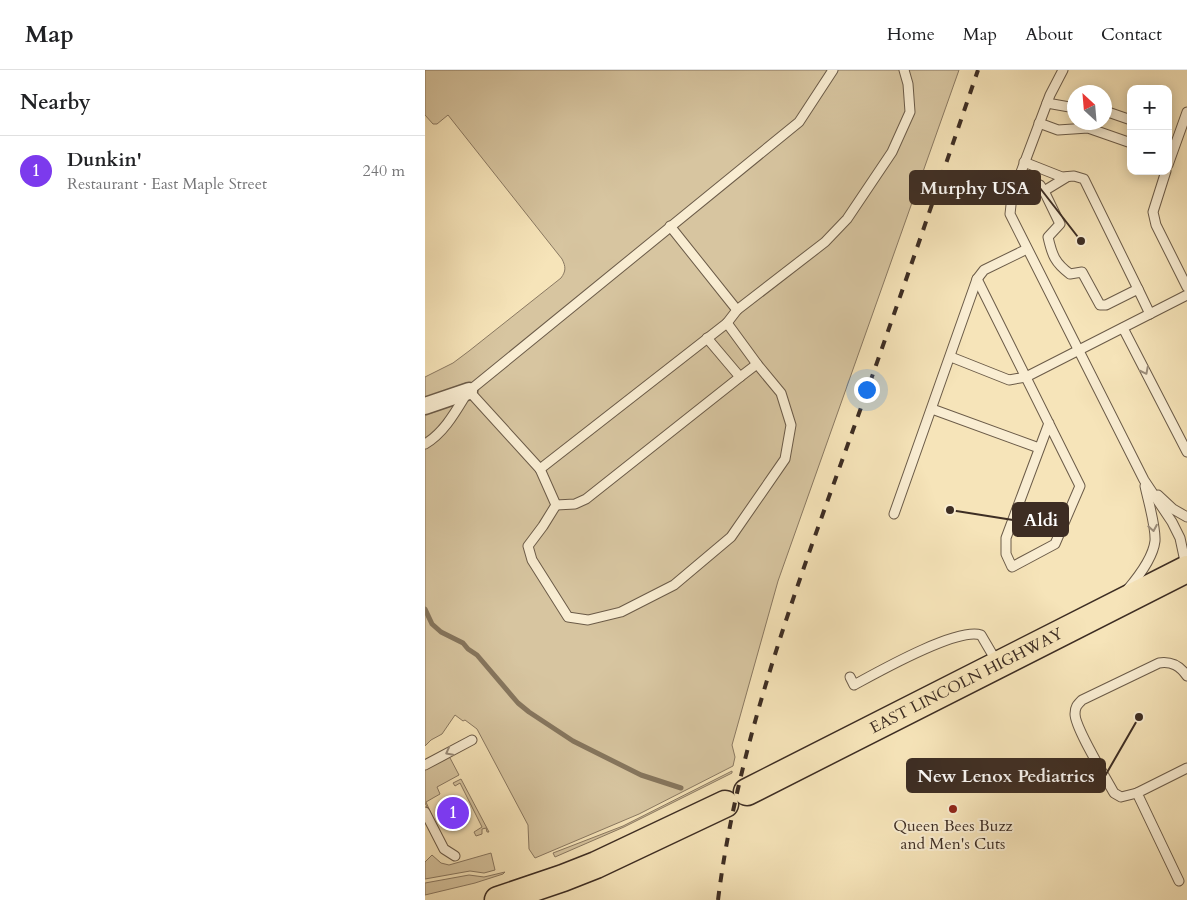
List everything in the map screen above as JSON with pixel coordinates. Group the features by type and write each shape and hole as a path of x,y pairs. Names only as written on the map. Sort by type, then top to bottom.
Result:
{"main road":[{"name":"EAST LINCOLN HIGHWAY","path":"498,900 596,865 736,798 1187,569"}],"street":[{"path":"425,406 469,391"}],"lane":[{"path":"425,444 432,440 448,423 469,391 799,122 833,70"},
{"path":"540,469 727,323 737,310 825,242 847,219 892,152 910,112 908,84 904,70"},
{"path":"1063,70 1047,103 1024,162 1012,196 1010,214 1144,480 1179,538 1187,569"},
{"path":"1047,103 1067,107"},
{"path":"1172,152 1187,112"},
{"path":"1112,113 1127,119"},
{"path":"1039,123 1058,130 1088,128 1127,142"},
{"path":"1172,134 1178,136"},
{"path":"1024,162 1062,177 1074,176 1084,179 1151,314"},
{"path":"1165,175 1153,212 1156,225 1187,287"},
{"path":"1019,176 1040,185 1044,191 1060,224 1048,237 1051,252 1060,266 1070,274 1081,272 1100,306 1106,305 1138,289"},
{"path":"1044,191 1068,176"},
{"path":"670,226 737,310"},
{"path":"894,514 977,279 984,270 1027,249"},
{"path":"977,279 1049,423 1080,486 1055,544 1012,567 1006,554 1006,538 1049,423"},
{"path":"951,357 1009,380 1026,378 1187,295"},
{"path":"555,505 543,526 528,546 532,560 568,616 588,620 621,612 674,586 731,537 785,459 791,425 781,393 727,323"},
{"path":"1123,328 1187,452"},
{"path":"707,338 740,377"},
{"path":"555,505 575,504 586,499 757,364"},
{"path":"469,391 540,469 555,505"},
{"path":"932,409 1039,448"},
{"path":"1179,436 1187,443"},
{"path":"1144,480 1173,509 1187,517"},
{"path":"1113,606 1137,578 1151,555 1155,540 1144,480"},
{"path":"850,677 854,684 923,650 967,633 981,635 998,664"},
{"path":"1187,676 1177,665 1168,662 1159,663 1082,700 1076,706 1075,716 1082,734 1115,793 1121,797 1137,793 1187,768"},
{"path":"425,765 472,740"},
{"path":"1137,793 1179,881"},
{"path":"425,812 444,849 455,856"}],"shaded area":[{"path":"425,70 959,70 778,581 732,745 735,757 733,766 639,814 535,858 529,849 528,825 477,729 455,715 442,734 425,746 425,377 453,363 469,351 561,278 565,267 562,259 448,115 437,124 433,124 425,115"},
{"path":"449,756 459,775 437,787 440,794 426,802 436,825 425,803 425,769"},
{"path":"732,771 732,773 624,827 555,857 553,853 623,826"},
{"path":"461,779 489,832 487,832 486,828 482,829 482,834 476,836 474,832 482,827 460,783 455,786 453,783"},
{"path":"491,853 495,870 484,873 470,871 425,879 425,862 432,855 441,863 449,865"},
{"path":"505,872 475,883 425,895 425,883 469,875 484,877"}],"waterway":[{"path":"425,609 432,624 441,632 463,643 477,655 518,703 529,712 573,741 641,775 681,788"}],"railway":[{"path":"718,900 727,840 740,780 773,662 978,70"}],"place":[{"name":"Murphy USA","path":"1081,241"},
{"name":"Aldi","path":"950,510"},
{"name":"New Lenox Pediatrics","path":"1139,717"},
{"name":"Queen Bees Buzz and Men's Cuts","path":"953,809"},
{"name":"Dunkin'","path":"453,813"}]}
